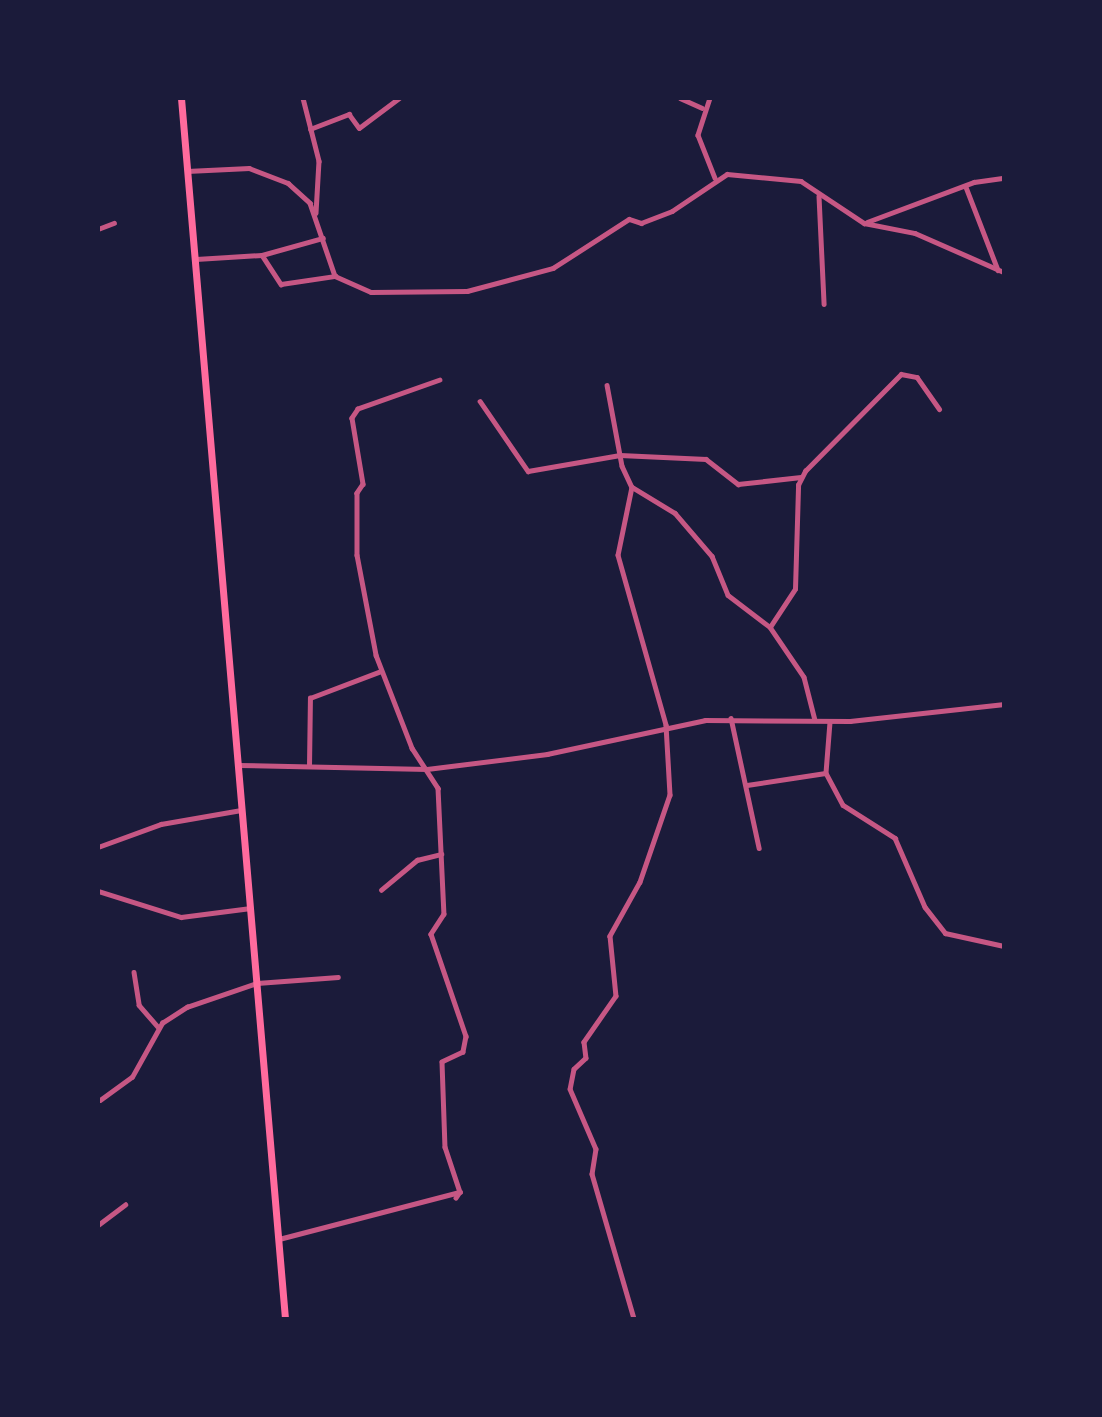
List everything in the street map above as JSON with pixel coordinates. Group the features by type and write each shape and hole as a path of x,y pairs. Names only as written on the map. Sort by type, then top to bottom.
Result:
{"highway":[{"path":"181,98 285,1319"}],"street":[{"path":"303,98 319,161 313,185 317,217 335,276"},
{"path":"310,129 349,114 359,128 400,98"},
{"path":"680,98 702,108"},
{"path":"261,256 281,284 335,276 368,291 467,291 536,274 577,256 629,219 641,223 672,211 712,189 715,177 698,135 702,108 710,98"},
{"path":"187,171 263,169 303,195 317,217"},
{"path":"715,177 801,181 864,223 915,233 1001,271"},
{"path":"864,223 966,187 1004,178"},
{"path":"966,187 1001,271"},
{"path":"819,195 824,304"},
{"path":"98,229 114,223"},
{"path":"196,259 261,256 323,238"},
{"path":"770,628 795,589 801,477 865,404 901,374 917,377 939,408"},
{"path":"440,380 352,415 363,484 357,493 358,568 382,670 438,788 444,914 430,934 466,1036 463,1052 442,1062 445,1147 460,1192"},
{"path":"607,385 620,455 632,487 618,555 666,725 671,777 664,820 610,936 616,996 584,1042 586,1058 573,1069 570,1089 596,1149 593,1174 634,1319"},
{"path":"480,401 528,471 620,455 706,459 738,484 801,477"},
{"path":"632,487 675,513 712,556 729,595 770,628 804,677 815,720"},
{"path":"309,766 310,698 382,670"},
{"path":"238,765 427,769 547,754 666,725 731,718 830,722 1004,704"},
{"path":"731,718 759,849"},
{"path":"830,722 826,773 843,805 895,838 939,928 957,940 1004,946"},
{"path":"747,785 826,773"},
{"path":"98,847 152,827 242,810"},
{"path":"381,890 418,860 441,854"},
{"path":"98,891 181,917 250,908"},
{"path":"134,972 139,1005 159,1028"},
{"path":"100,1100 132,1077 159,1028 187,1007 257,983 338,977"},
{"path":"456,1198 460,1192"},
{"path":"279,1239 460,1192"},
{"path":"98,1225 125,1205"}]}
